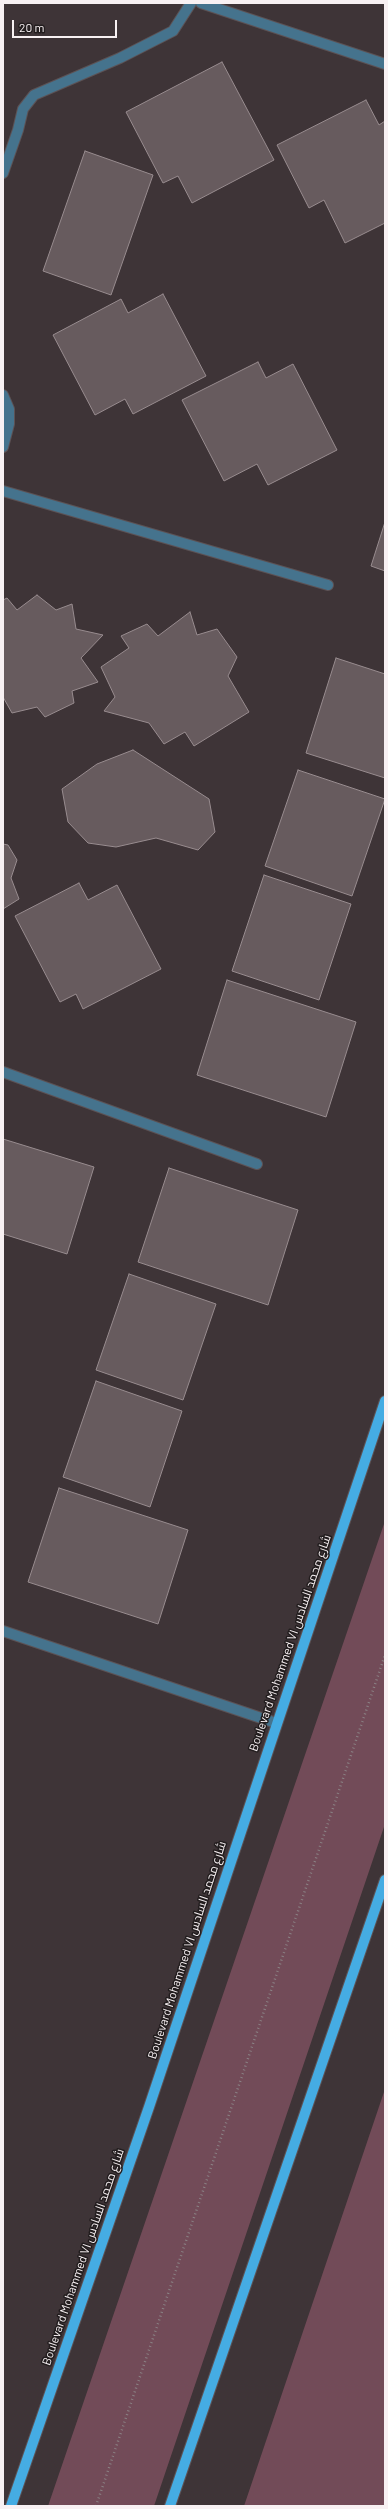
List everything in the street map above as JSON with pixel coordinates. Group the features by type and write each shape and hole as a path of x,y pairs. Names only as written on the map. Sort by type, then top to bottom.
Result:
{"main road":[{"name":"Boulevard Mohammed VI شارع محمد السادس","path":"11,2506 144,2122 276,1723 385,1402"},
{"path":"170,2506 385,1880"}],"street":[{"path":"3,173 18,130 23,109 34,95 120,58 173,31 191,3"},
{"path":"202,3 385,64"},
{"path":"3,395 9,409 9,417 3,447"},
{"path":"3,491 328,585"},
{"path":"3,1072 257,1164"},
{"path":"3,1631 276,1723"}],"path":[{"path":"96,2506 385,1655"}],"shaded area":[{"path":"385,1521 385,1824 154,2506 48,2506"},
{"path":"385,2089 385,2506 244,2506"}],"building":[{"path":"222,62 274,160 192,203 178,176 163,183 126,112"},
{"path":"366,100 379,125 385,121 385,223 345,243 324,200 309,208 277,145"},
{"path":"85,151 153,175 111,295 43,271"},
{"path":"163,294 206,376 133,414 125,399 95,415 53,335 121,299 128,313"},
{"path":"258,362 266,378 293,364 337,450 268,485 257,464 224,481 182,400"},
{"path":"385,522 385,571 371,566"},
{"path":"37,595 56,610 72,604 76,629 103,635 81,658 98,682 72,691 74,703 45,717 37,707 12,713 3,697 3,600 7,598 17,610"},
{"path":"190,612 197,635 217,629 237,657 228,676 249,712 194,746 185,732 164,744 149,723 104,711 115,697 101,667 129,648 121,636 147,624 158,636"},
{"path":"336,658 385,674 385,778 306,753"},
{"path":"133,750 209,799 215,832 198,850 156,838 116,847 88,843 68,822 62,789 97,764"},
{"path":"298,770 385,799 352,896 265,866"},
{"path":"3,844 8,845 17,860 11,878 19,899 3,909"},
{"path":"264,875 351,904 319,1000 232,971"},
{"path":"79,883 88,900 117,885 161,969 83,1009 76,994 60,1002 15,916"},
{"path":"227,980 356,1022 326,1117 197,1075"},
{"path":"3,1139 94,1167 67,1254 3,1234"},
{"path":"169,1168 298,1210 268,1305 138,1262"},
{"path":"129,1274 216,1304 183,1400 96,1370"},
{"path":"96,1381 182,1411 150,1507 63,1477"},
{"path":"59,1488 188,1530 158,1624 28,1582"}]}
